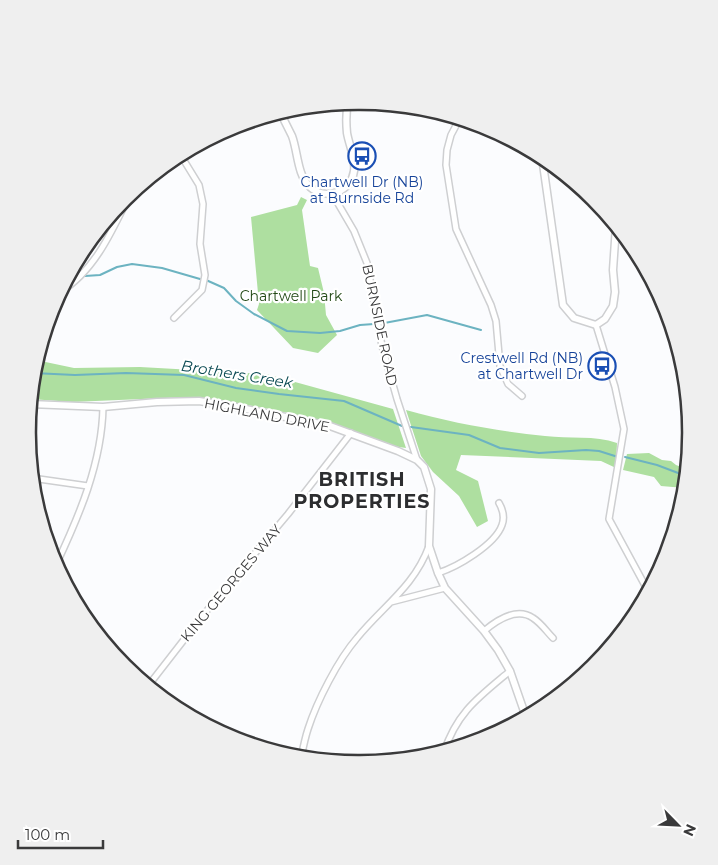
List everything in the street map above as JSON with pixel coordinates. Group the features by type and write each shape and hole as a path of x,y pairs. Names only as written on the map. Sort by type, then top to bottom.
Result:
{"street":[{"path":"283,119 292,138 304,180 310,188 317,192 333,195 347,187 354,171 347,133 346,110"},
{"path":"456,125 447,150 446,165 456,229 494,313 500,366 508,384 522,396"},
{"path":"174,318 202,290 205,276 200,244 203,204 199,185 184,161"},
{"path":"544,168 563,304 574,318 596,326"},
{"name":"BURNSIDE ROAD","path":"333,195 354,231 368,263 382,346 417,460"},
{"path":"74,282 96,258 119,217"},
{"path":"596,326 605,319 613,306 615,292 613,270 615,236"},
{"path":"596,326 615,387 624,429 609,519 644,584"},
{"name":"HIGHLAND DRIVE","path":"38,404 103,407 158,402 199,401 317,423 398,451 417,460"},
{"path":"61,555 80,513 96,458 103,422 103,407"},
{"name":"KING GEORGES WAY","path":"152,680 351,434"},
{"path":"303,750 308,729 321,697 341,661 355,640 423,563 429,546 431,490 424,468 417,460"},
{"path":"40,479 88,486"},
{"path":"438,573 450,569 470,557 490,541 502,526 504,512 499,503"},
{"path":"429,546 445,588 484,631 498,650 510,671 524,710"},
{"path":"390,602 445,588"},
{"path":"484,631 492,624 509,616 522,614 533,618 553,638"},
{"path":"447,743 452,730 463,713 476,699 510,671"}],"green space":[{"name":"Chartwell Park","path":"301,197 307,200 302,210 310,266 318,268 324,293 326,315 337,335 318,353 293,348 257,310 259,304 251,217 297,205"},
{"path":"44,362 74,368 140,367 266,374 393,409 406,448 392,446 326,421 259,407 189,397 72,402 38,400"},
{"path":"406,410 458,423 510,432 554,437 591,438 617,443 616,468 601,461 461,455 456,470 478,481 488,521 477,527 459,496 433,472 421,456"},
{"path":"649,453 680,466 677,487 661,486 654,477 623,470 627,454"}],"waterway":[{"path":"85,276 100,275 117,267 132,264 162,268 200,279"},
{"path":"206,280 224,288 236,301 254,314 287,331 320,333 374,324"},
{"path":"379,324 427,315 481,330"},
{"name":"Brothers Creek","path":"41,373 184,375 236,388 344,401 402,426"},
{"name":"Brothers Creek","path":"411,427 469,435 500,448 539,453 586,450 599,451 618,457"},
{"name":"Brothers Creek","path":"625,457 657,465 679,473"}],"place":[{"name":"Chartwell Dr (NB) at Burnside Rd","path":"362,156"},
{"name":"Crestwell Rd (NB) at Chartwell Dr","path":"602,366"}],"district":[{"name":"BRITISH PROPERTIES","path":"362,490"}]}
